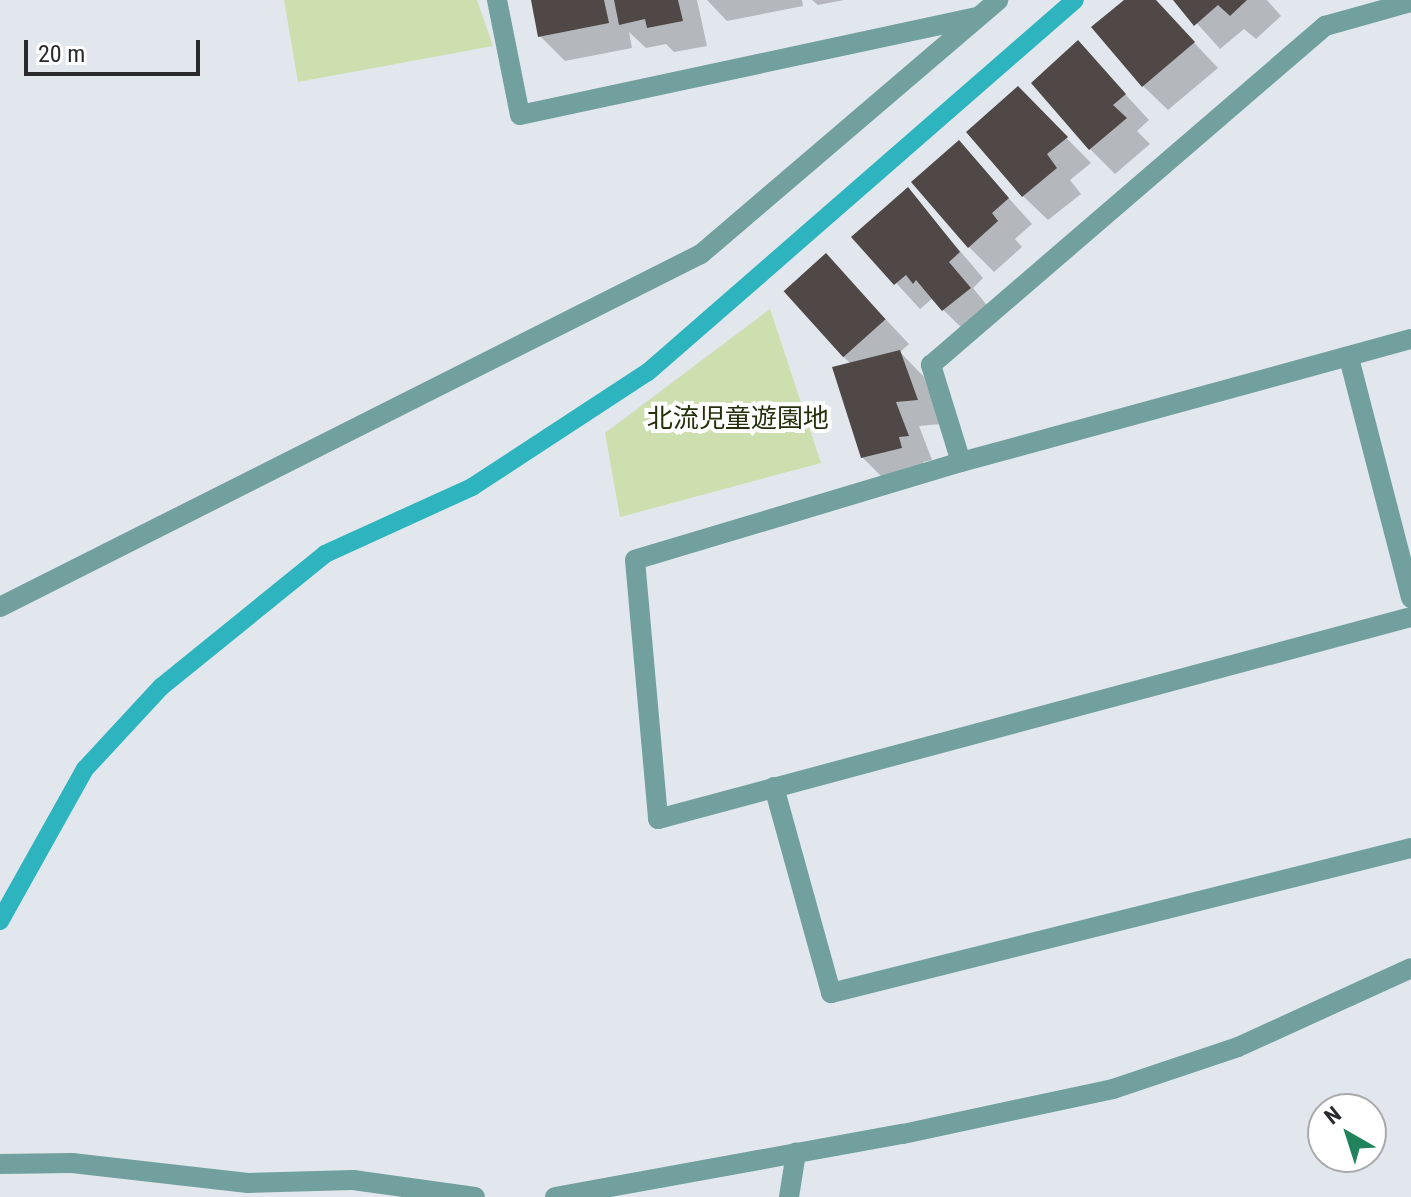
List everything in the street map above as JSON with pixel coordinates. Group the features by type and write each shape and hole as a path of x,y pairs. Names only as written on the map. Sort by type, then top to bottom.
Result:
{"street":[{"path":"497,0 520,115 981,16"},
{"path":"0,607 701,254 998,0"},
{"path":"961,462 931,365 1325,26 1411,2"},
{"path":"1411,339 961,462 635,560 658,819 1411,617"},
{"path":"1349,358 1411,598"},
{"path":"774,787 831,993 1411,848"},
{"path":"555,1197 796,1153 1113,1089 1238,1047 1411,968"},
{"path":"789,1197 796,1153"},
{"path":"0,1164 72,1163 306,1189 353,1180 475,1197"}],"green space":[{"path":"284,0 477,0 493,46 298,82"},
{"name":"北流児童遊園地","path":"770,309 821,463 620,517 605,433"}],"building":[{"path":"531,0 604,0 609,23 538,37"},
{"path":"614,0 678,0 683,21 647,28 645,19 619,25"},
{"path":"1124,0 1156,0 1195,42 1142,87 1091,27"},
{"path":"1173,0 1247,0 1230,16 1218,5 1194,26"},
{"path":"1078,40 1126,94 1113,105 1127,118 1089,150 1031,83"},
{"path":"1018,86 1068,137 1047,154 1057,168 1022,197 966,132"},
{"path":"959,140 1009,198 992,213 998,221 968,248 911,182"},
{"path":"908,187 960,252 949,262 971,288 942,311 916,280 913,284 906,275 894,285 851,237"},
{"path":"826,253 886,319 843,357 784,291"},
{"path":"900,350 918,400 896,402 909,436 899,437 902,448 861,458 832,367"}],"waterway":[{"path":"0,921 85,769 161,687 325,554 472,487 648,372 1075,0"}]}
